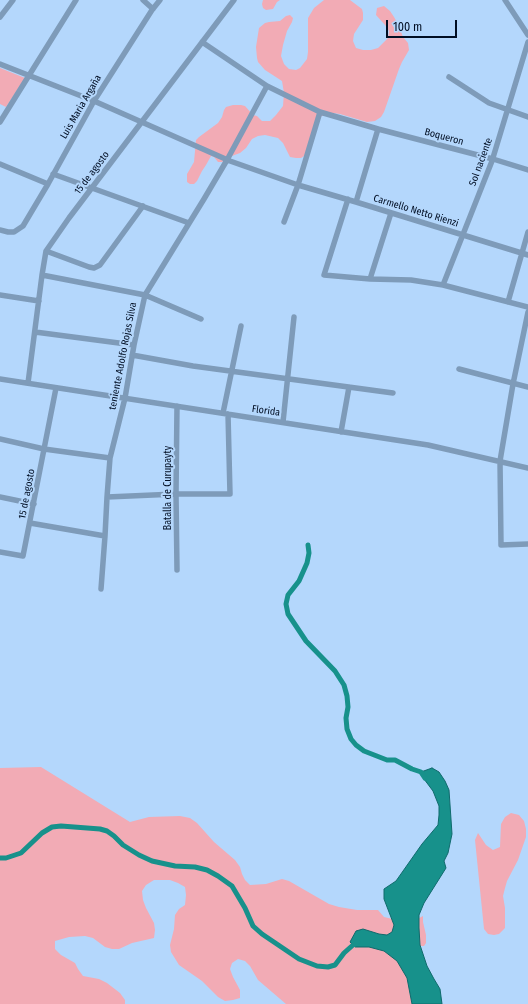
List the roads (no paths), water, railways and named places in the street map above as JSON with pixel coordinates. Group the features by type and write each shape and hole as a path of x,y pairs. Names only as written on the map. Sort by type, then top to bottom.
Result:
{"street":[{"path":"0,17 13,0"},
{"path":"0,122 76,0"},
{"path":"143,0 153,8"},
{"name":"Luis Maria Argaña","path":"0,230 14,232 23,226 94,101 153,8 160,0"},
{"name":"15 de agosto","path":"28,383 46,252 69,218 234,0"},
{"path":"505,0 528,33"},
{"name":"Boqueron","path":"202,42 267,86 322,113 493,159 528,170"},
{"name":"Sol naciente","path":"443,285 493,159 528,42"},
{"name":"Carmello Netto Rienzi","path":"0,64 94,101 227,160 298,185 391,212 525,254"},
{"path":"449,77 489,103 528,117"},
{"name":"teniente Adolfo Rojas Silva","path":"101,589 110,458 125,398 132,355 145,295 227,160 267,86"},
{"path":"284,222 298,185 320,112 322,113"},
{"path":"356,202 378,129"},
{"path":"0,164 48,184"},
{"path":"53,174 189,223"},
{"path":"348,200 324,275 370,279 411,280 443,285 528,307"},
{"path":"46,252 94,268 100,265 143,206"},
{"path":"370,279 391,212"},
{"path":"508,302 525,254 528,232"},
{"path":"42,275 145,295 201,319"},
{"path":"0,295 39,301"},
{"path":"528,312 513,384 500,461 501,545 528,544"},
{"path":"283,422 294,317"},
{"path":"107,496 230,494 226,414 232,371 241,326"},
{"path":"35,332 134,345"},
{"path":"132,355 192,366 393,393"},
{"path":"460,369 528,387"},
{"name":"Florida","path":"0,379 428,445 528,468"},
{"path":"341,432 349,387"},
{"name":"15 de agosto","path":"0,552 23,556 56,388"},
{"name":"Batalla de Curupayty","path":"177,406 176,494 178,570"},
{"path":"0,439 44,449 110,458"},
{"path":"0,497 34,504"},
{"path":"30,523 105,536"}],"waterway":[{"path":"308,545 309,553 307,563 299,581 288,595 286,604 288,614 306,641 335,671 344,685 348,707 346,718 347,729 351,739 356,745 364,751 387,760 395,760 421,772 425,778"},
{"path":"0,858 6,858 21,853 42,833 52,827 61,826 100,829 107,831 123,845 152,861 175,866 195,867 207,870 218,876 232,886 245,908 253,926 262,934 299,959 317,966 328,967 335,965 344,953 358,942"}]}
